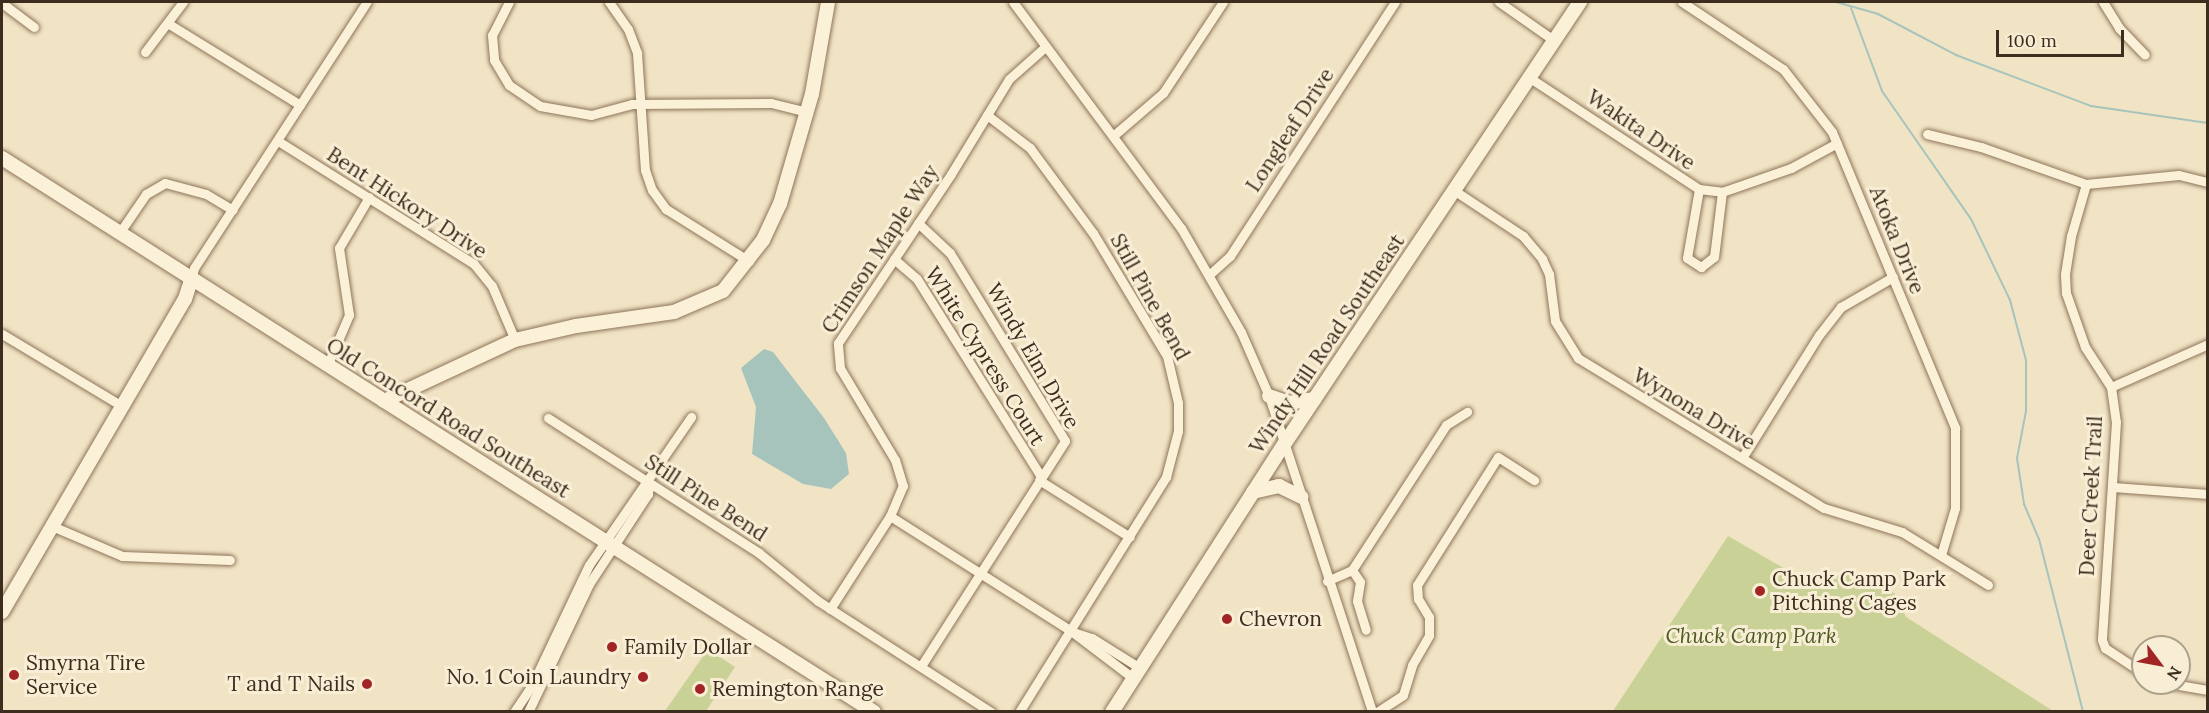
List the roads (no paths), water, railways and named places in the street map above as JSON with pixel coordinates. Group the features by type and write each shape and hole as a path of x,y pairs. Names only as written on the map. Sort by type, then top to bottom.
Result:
{"street":[{"path":"145,52 169,24 183,2"},
{"path":"2,612 185,299 194,268 367,2"},
{"path":"509,2 496,23 492,48 500,76 518,94 540,106 578,114 603,114 632,104 642,106 771,103 807,112"},
{"path":"609,2 633,40 642,106 645,170 652,190 666,209 749,261"},
{"path":"384,401 515,340 576,326 686,309 723,291 749,261 772,223 807,112 828,2"},
{"path":"1013,2 1170,211 1210,274 1269,396 1327,580 1372,711"},
{"path":"1113,136 1163,93 1222,2"},
{"name":"Longleaf Drive","path":"1210,274 1233,251 1395,2"},
{"path":"1499,2 1555,41"},
{"name":"Windy Hill Road Southeast","path":"1112,711 1285,443 1580,2"},
{"name":"Atoka Drive","path":"1682,2 1783,69 1815,107 1838,143 1955,428 1955,508 1941,555"},
{"path":"2103,2 2119,28 2145,55"},
{"path":"2,3 34,27"},
{"path":"169,24 300,105"},
{"name":"Crimson Maple Way","path":"830,609 890,516 902,492 901,473 842,374 836,355 841,336 918,223 1014,73 1045,46"},
{"name":"Wakita Drive","path":"1530,78 1699,189 1722,192 1791,168 1838,143"},
{"name":"Still Pine Bend","path":"987,115 1030,148 1093,233 1170,364 1178,403 1176,446 1166,477 1019,711"},
{"path":"1928,134 1981,147 2086,184 2179,175 2208,182"},
{"name":"Bent Hickory Drive","path":"278,141 474,264 492,286 515,340"},
{"name":"Old Concord Road Southeast","path":"2,158 120,232 191,280 874,711"},
{"path":"120,232 146,194 165,183 206,194 233,210"},
{"name":"Deer Creek Trail","path":"2086,184 2071,236 2066,293 2085,347 2111,387 2116,422 2104,608 2105,648 2131,665"},
{"path":"1699,189 1687,258 1701,267 1714,257 1722,192"},
{"name":"Wynona Drive","path":"1455,191 1523,236 1542,259 1549,274 1555,321 1578,358 1824,508 1902,532 1988,585"},
{"path":"327,366 349,315 339,248 369,197"},
{"name":"Windy Elm Drive","path":"918,223 950,253 1065,441 921,666"},
{"name":"White Cypress Court","path":"894,259 917,279 1040,479"},
{"path":"1742,458 1819,335 1841,307 1893,277"},
{"path":"2,334 122,406"},
{"path":"2111,387 2208,344"},
{"path":"1269,396 1289,403 1315,399"},
{"path":"1327,580 1352,570 1446,425 1467,412"},
{"path":"514,711 531,687 580,580 631,512 640,489 649,483 691,417"},
{"name":"Still Pine Bend","path":"548,418 759,553 830,609 991,711"},
{"path":"1377,711 1403,695 1412,665 1429,635 1429,617 1418,599 1418,585 1498,457 1534,480"},
{"path":"1040,479 1130,537"},
{"path":"1254,492 1279,486 1302,497"},
{"path":"2113,488 2208,494"},
{"path":"890,516 1071,631 1092,638 1137,673"},
{"path":"52,526 122,556 230,560"},
{"path":"528,711 609,544"},
{"path":"1352,570 1360,582 1357,601 1366,630"},
{"path":"2191,687 2208,690"}],"water":[{"path":"764,349 773,352 824,418 846,453 849,474 831,489 803,484 752,454 756,407 741,368"}],"waterway":[{"path":"1836,2 1878,14 1956,55 2091,106 2208,123"},
{"path":"1851,8 1882,91 1971,219 2010,300 2026,360 2026,411 2017,458 2024,504 2039,539 2083,712"}],"place":[{"name":"Chuck Camp Park Pitching Cages","path":"1760,591"},
{"name":"Chevron","path":"1227,619"},
{"name":"Family Dollar","path":"612,647"},
{"name":"Smyrna Tire Service","path":"14,675"},
{"name":"No. 1 Coin Laundry","path":"643,677"},
{"name":"T and T Nails","path":"367,684"},
{"name":"Remington Range","path":"700,689"}],"park label":[{"name":"Chuck Camp Park","path":"1751,636"}]}
